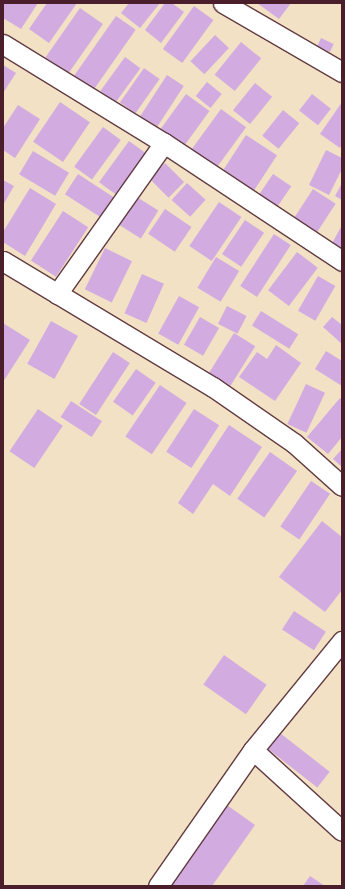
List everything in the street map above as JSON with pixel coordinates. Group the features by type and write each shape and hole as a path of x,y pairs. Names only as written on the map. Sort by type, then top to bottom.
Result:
{"street":[{"path":"223,3 342,72"},
{"path":"3,44 164,143 342,261"},
{"path":"57,294 164,143"},
{"path":"3,261 213,387 294,443 342,486"},
{"path":"158,886 252,750 342,641"},
{"path":"252,750 342,831"}],"building":[{"path":"4,3 38,3 21,29 3,18"},
{"path":"47,3 77,3 49,43 29,29"},
{"path":"129,3 160,3 140,28 121,13"},
{"path":"165,3 172,3 184,12 161,43 145,30"},
{"path":"257,3 291,3 279,19"},
{"path":"194,6 213,20 182,63 163,49"},
{"path":"80,8 103,24 69,73 46,57"},
{"path":"116,16 136,30 94,90 74,76"},
{"path":"215,35 229,48 204,74 190,61"},
{"path":"321,38 334,44 330,52 317,46"},
{"path":"241,42 261,58 235,91 215,75"},
{"path":"125,57 140,68 116,102 100,91"},
{"path":"3,65 16,73 3,93"},
{"path":"144,68 160,79 135,113 120,102"},
{"path":"167,75 184,86 157,127 140,116"},
{"path":"207,82 222,94 210,108 196,96"},
{"path":"255,83 272,97 250,124 233,110"},
{"path":"186,94 209,111 183,147 160,130"},
{"path":"312,94 331,109 318,125 299,111"},
{"path":"60,102 90,122 63,162 33,142"},
{"path":"342,102 342,144 340,148 320,134"},
{"path":"18,105 40,119 15,158 3,150 3,128"},
{"path":"221,109 246,127 216,169 190,151"},
{"path":"283,110 299,123 279,149 262,136"},
{"path":"103,127 121,140 92,180 74,167"},
{"path":"246,135 277,155 253,193 221,173"},
{"path":"129,141 150,156 120,198 99,182"},
{"path":"326,150 342,158 342,169 329,195 309,185"},
{"path":"33,151 69,173 55,196 19,174"},
{"path":"165,163 184,182 169,198 149,179"},
{"path":"78,174 114,197 101,218 65,194"},
{"path":"273,174 291,186 275,210 257,198"},
{"path":"3,180 14,186 3,205"},
{"path":"187,183 206,200 190,217 172,200"},
{"path":"342,183 342,200 335,196"},
{"path":"30,188 56,204 25,256 3,242 3,232"},
{"path":"313,189 336,204 315,236 292,221"},
{"path":"132,194 158,210 141,238 115,222"},
{"path":"219,202 241,217 212,261 189,246"},
{"path":"165,209 192,227 175,252 148,234"},
{"path":"63,211 88,227 56,277 31,260"},
{"path":"245,220 264,233 241,267 222,254"},
{"path":"342,225 342,254 330,247"},
{"path":"274,234 291,245 257,297 240,286"},
{"path":"105,248 132,261 112,302 85,289"},
{"path":"297,252 318,268 289,306 268,290"},
{"path":"216,257 239,271 221,302 197,288"},
{"path":"142,274 164,284 146,323 125,313"},
{"path":"318,276 335,286 315,321 298,311"},
{"path":"179,296 199,307 178,345 158,334"},
{"path":"227,306 247,316 238,334 218,324"},
{"path":"261,311 298,334 289,349 252,325"},
{"path":"200,317 219,328 203,356 184,345"},
{"path":"332,317 342,325 342,344 323,327"},
{"path":"51,321 78,336 54,379 27,364"},
{"path":"3,323 30,340 3,382"},
{"path":"234,333 255,346 228,390 206,377"},
{"path":"276,345 301,363 275,401 239,377 257,352 267,359"},
{"path":"326,351 342,361 342,386 315,369"},
{"path":"113,352 130,363 96,415 79,404"},
{"path":"136,369 156,383 133,416 113,402"},
{"path":"306,384 325,393 306,433 287,424"},
{"path":"160,385 187,403 152,454 125,436"},
{"path":"340,398 342,400 342,437 328,454 307,437"},
{"path":"71,401 102,421 92,437 61,417"},
{"path":"38,409 63,426 34,468 9,451"},
{"path":"194,409 219,425 191,468 166,452"},
{"path":"229,425 262,447 230,496 213,484 193,514 178,503"},
{"path":"342,449 342,467 333,459"},
{"path":"270,452 297,471 264,518 237,499"},
{"path":"311,481 330,494 299,539 280,527"},
{"path":"322,521 342,537 342,590 325,612 279,577"},
{"path":"294,611 326,632 314,650 282,629"},
{"path":"224,655 267,685 246,714 203,684"},
{"path":"280,733 330,772 317,788 268,749"},
{"path":"224,803 255,825 212,886 166,886"},
{"path":"310,876 325,886 303,886"}]}
